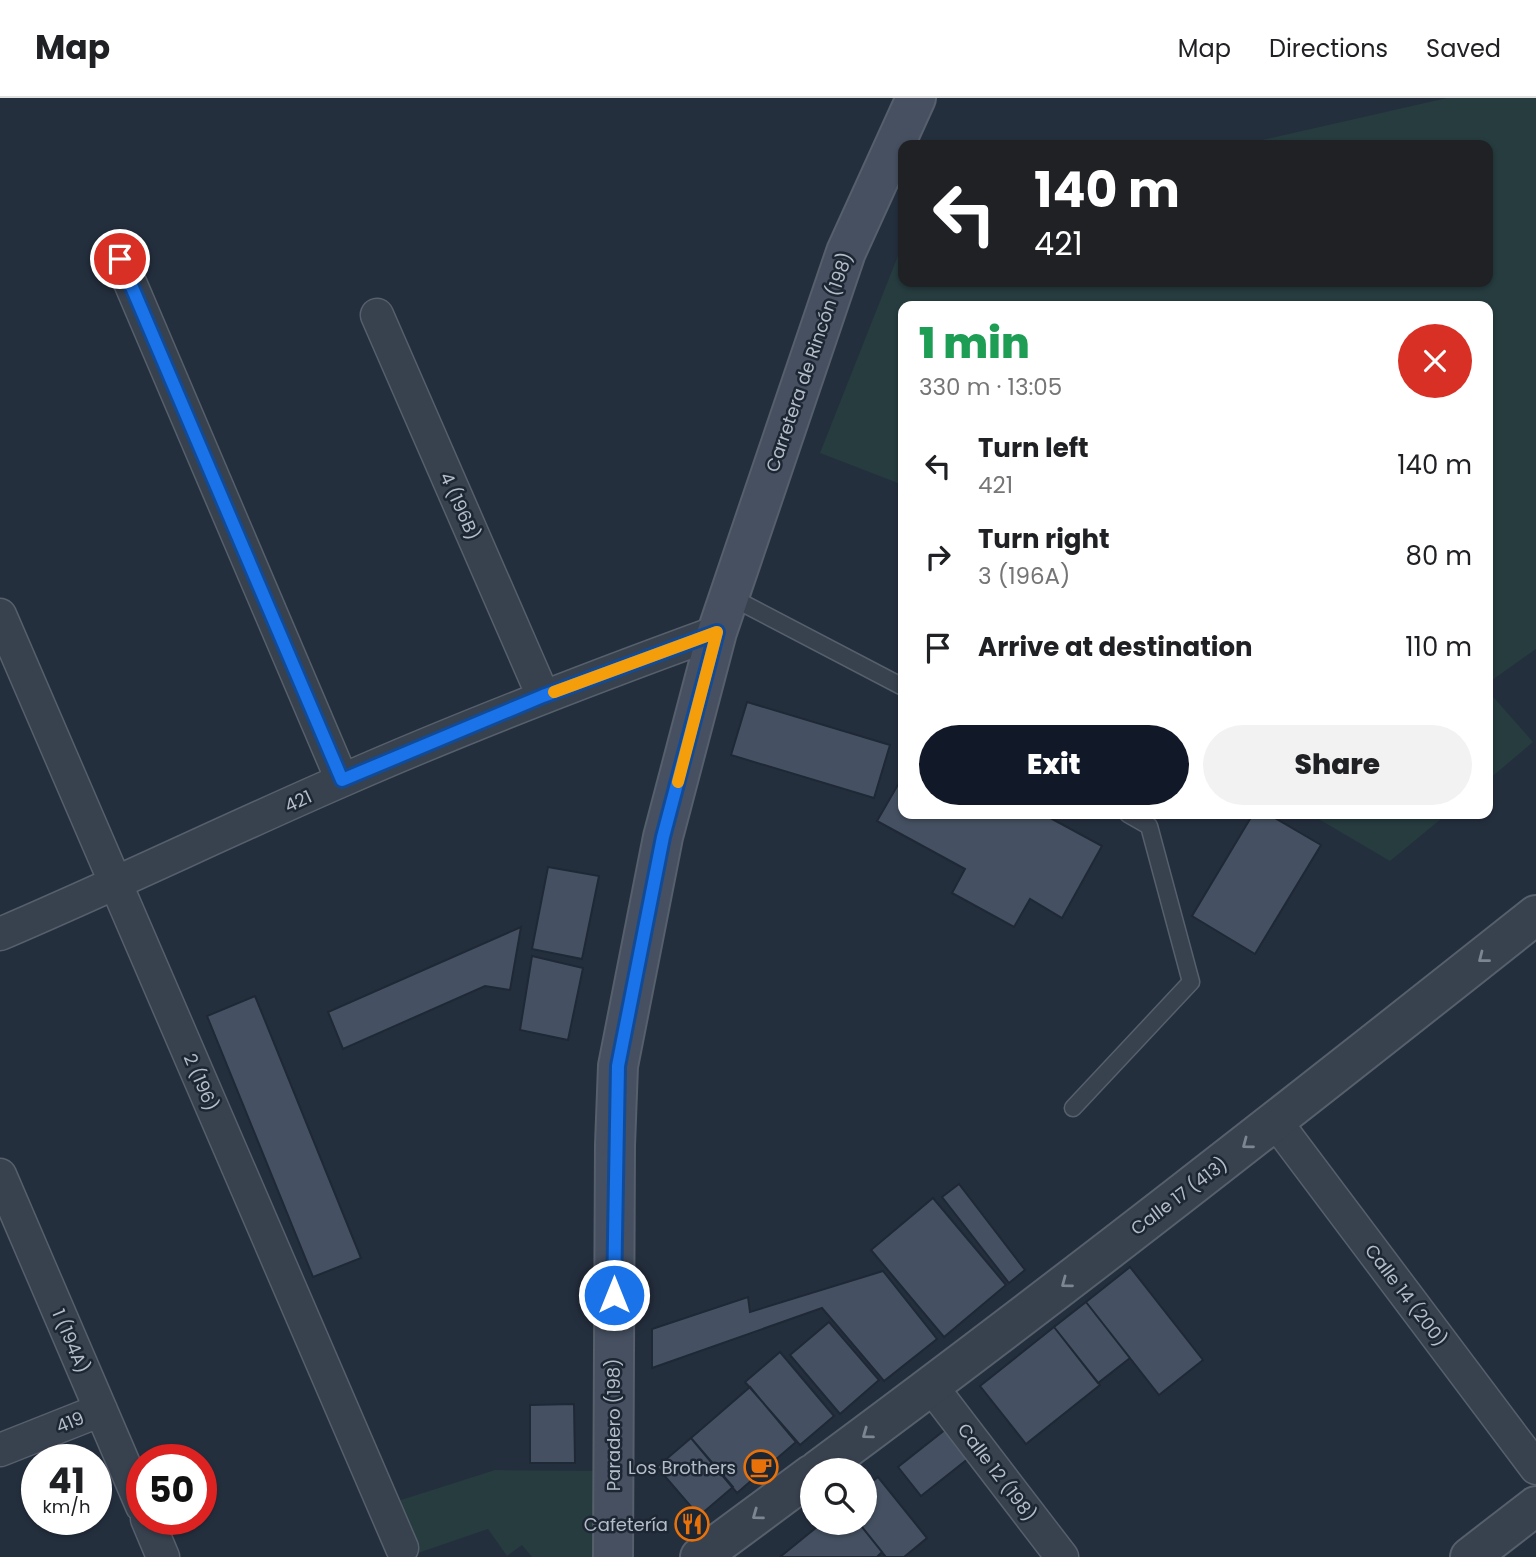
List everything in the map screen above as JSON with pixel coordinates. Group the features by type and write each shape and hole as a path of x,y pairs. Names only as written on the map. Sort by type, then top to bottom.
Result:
{"main road":[{"name":"Carretera de Rincón (198)","path":"717,632 846,252 916,98"},
{"name":"Paradero (198)","path":"612,1557 618,1066 663,837 717,632"}],"street":[{"path":"120,259 342,780"},
{"name":"4 (196B)","path":"377,316 543,696"},
{"name":"2 (196)","path":"0,615 402,1548"},
{"name":"421","path":"0,933 116,884 342,780 543,696 717,632"},
{"name":"Calle 17 (413)","path":"834,1458 1276,1122 1536,915"},
{"name":"Calle 14 (200)","path":"1276,1122 1536,1468"},
{"name":"1 (194A)","path":"0,1175 126,1469"},
{"name":"Calle 12 (198)","path":"932,1386 1062,1557"},
{"name":"419","path":"0,1450 100,1410"},
{"path":"700,1557 800,1483"},
{"path":"1470,1557 1536,1506"},
{"path":"154,1535 163,1557"}],"lane":[{"path":"729,596 898,684"},
{"path":"1073,1108 1191,982 1149,826 1137,819"}],"green space":[{"path":"1447,98 1536,98 1536,649 1493,679 1493,301 898,301 898,483 820,453 898,256 898,287 1493,287 1493,140 1262,140"},
{"path":"1493,697 1533,742 1493,776"},
{"path":"1319,819 1441,819 1390,861"},
{"path":"495,1470 599,1471 597,1557 532,1557 522,1545 507,1556 488,1529 418,1553 398,1501"}],"building":[{"path":"747,702 890,745 874,798 731,755"},
{"path":"898,785 898,819 1052,819 1102,846 1062,918 1030,899 1014,927 952,893 965,869 877,821"},
{"path":"1250,819 1277,819 1321,845 1255,954 1192,916"},
{"path":"548,867 599,876 582,959 532,949"},
{"path":"521,927 510,990 485,986 343,1049 328,1012"},
{"path":"532,956 583,968 568,1040 520,1030"},
{"path":"255,996 361,1258 313,1277 207,1016"},
{"path":"959,1184 1025,1270 1009,1283 942,1197"},
{"path":"933,1198 1006,1285 944,1337 871,1250"},
{"path":"1130,1267 1203,1360 1159,1395 1086,1302"},
{"path":"883,1271 937,1339 884,1381 822,1308 652,1368 652,1329 748,1297 750,1312"},
{"path":"1086,1302 1130,1358 1098,1383 1054,1327"},
{"path":"829,1322 879,1380 840,1414 790,1355"},
{"path":"1054,1327 1100,1385 1026,1444 980,1386"},
{"path":"780,1352 834,1416 800,1445 745,1382"},
{"path":"750,1387 796,1442 737,1493 691,1438"},
{"path":"574,1404 575,1463 530,1463 530,1405"},
{"path":"946,1429 969,1458 921,1496 898,1467"},
{"path":"691,1438 733,1487 699,1516 657,1467"},
{"path":"877,1478 927,1538 904,1557 886,1557 868,1535 877,1535"},
{"path":"807,1535 868,1535 882,1552 877,1557 780,1557"}],"slow traffic":[{"path":"554,692 717,632 678,782"}],"place":[{"name":"Los Brothers","path":"761,1467"},
{"name":"Cafetería","path":"692,1524"}],"route":[{"path":"120,259 342,780 543,696 717,632 663,837 618,1066 614,1295"}]}
